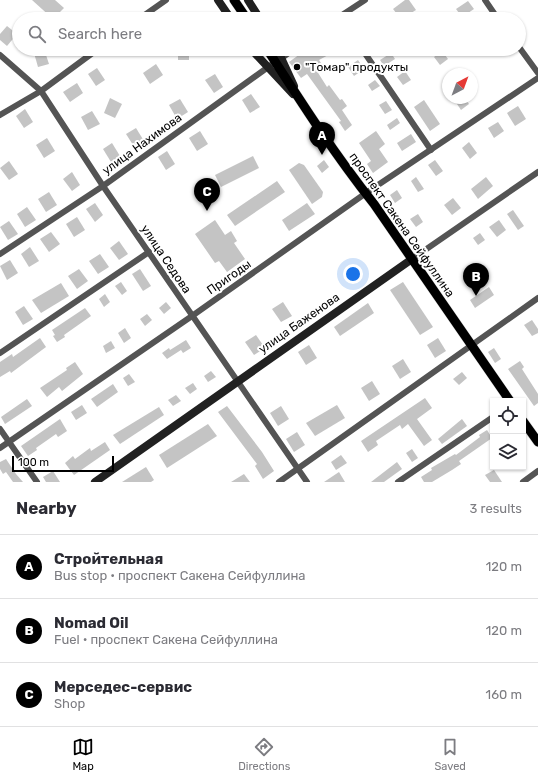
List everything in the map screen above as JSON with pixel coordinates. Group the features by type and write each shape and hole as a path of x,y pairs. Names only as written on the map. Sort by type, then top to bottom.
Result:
{"main road":[{"path":"234,0 242,12"},
{"name":"проспект Сакена Сейфуллина","path":"274,56 278,60 302,103 412,258 508,398"},
{"path":"526,424 538,442"}],"street":[{"path":"149,12 166,0"},
{"path":"218,0 226,12"},
{"path":"248,0 256,12"},
{"path":"348,12 365,0"},
{"path":"485,0 493,12"},
{"name":"улица Седова","path":"0,56 41,91 103,186 307,482"},
{"path":"0,115 41,91 88,56"},
{"path":"257,56 302,103"},
{"path":"278,56 278,60"},
{"name":"улица Нахимова","path":"0,254 103,186 284,56"},
{"path":"367,56 431,150"},
{"path":"526,56 538,73"},
{"name":"Пригоды","path":"0,448 192,316 366,193 538,78"},
{"name":"улица Баженова","path":"95,482 412,258 538,172"},
{"path":"0,353 149,252"},
{"path":"279,482 538,298"},
{"path":"398,482 490,419"},
{"path":"0,429 37,482"},
{"path":"523,482 538,471"}],"building":[{"path":"32,0 55,0 64,8 60,12 45,12"},
{"path":"405,0 409,0 416,10 413,12 395,12 393,9"},
{"path":"468,1 474,9 470,12 458,12 456,9"},
{"path":"7,26 12,30 12,40 7,46 0,40 0,34"},
{"path":"35,56 46,56 49,64 38,67"},
{"path":"178,56 189,56 189,60 178,60"},
{"path":"297,56 326,56 319,60 321,63 315,68 327,87 329,85 340,100 342,99 347,106 342,110 352,125 345,131 339,122 341,121 307,74 301,78 289,62"},
{"path":"386,56 393,56 395,59 384,66 380,60"},
{"path":"446,56 448,59 440,65 434,57"},
{"path":"358,60 364,69 354,76 348,67"},
{"path":"156,64 163,75 150,84 143,73"},
{"path":"97,68 105,80 96,86 88,74"},
{"path":"405,71 411,80 403,85 397,77"},
{"path":"215,74 223,87 214,93 205,80"},
{"path":"375,80 380,86 372,91 368,85"},
{"path":"77,83 83,93 70,102 63,92"},
{"path":"251,94 260,107 250,113 242,100"},
{"path":"110,98 122,104 115,118 104,113"},
{"path":"180,99 188,112 177,119 169,105"},
{"path":"424,100 440,124 430,131 414,107"},
{"path":"386,101 392,110 385,114 379,105"},
{"path":"457,104 469,104 461,110"},
{"path":"518,106 526,119 515,126 507,113"},
{"path":"25,109 33,122 24,128 16,116"},
{"path":"92,111 100,124 88,130 81,117"},
{"path":"397,118 400,123 390,130 387,125"},
{"path":"498,122 504,131 494,138 488,128"},
{"path":"136,128 144,141 135,148 126,134"},
{"path":"200,131 208,144 197,151 189,138"},
{"path":"376,131 385,144 379,149 388,162 373,173 367,164 371,161 359,143"},
{"path":"411,134 416,142 402,151 397,143"},
{"path":"47,138 55,151 44,158 36,145"},
{"path":"469,142 477,153 470,159 462,148"},
{"path":"112,143 120,156 111,162 103,149"},
{"path":"167,151 175,164 166,170 158,157"},
{"path":"253,156 259,168 221,187 215,175"},
{"path":"324,160 329,167 322,173 317,166"},
{"path":"435,160 443,171 436,176 428,165"},
{"path":"9,161 18,174 9,180 0,168"},
{"path":"299,163 304,165 323,192 322,197 312,204 289,170"},
{"path":"72,172 80,185 72,191 63,179"},
{"path":"416,177 424,189 418,192 411,181"},
{"path":"486,177 493,186 478,199 471,189"},
{"path":"277,181 285,192 235,226 227,215"},
{"path":"397,190 402,198 395,203 390,195"},
{"path":"49,192 57,205 46,212 38,199"},
{"path":"453,198 461,208 452,215 444,205"},
{"path":"95,203 103,215 95,222 86,209"},
{"path":"307,203 315,214 289,231 282,220"},
{"path":"27,207 36,220 25,227 17,214"},
{"path":"513,210 524,226 518,230 507,214"},
{"path":"418,214 423,222 416,227 410,219"},
{"path":"77,217 85,230 74,237 66,224"},
{"path":"215,220 225,235 231,231 237,241 234,243 245,259 227,272 219,261 215,263 195,234"},
{"path":"499,220 506,230 497,237 489,227"},
{"path":"9,221 18,234 8,240 0,227"},
{"path":"51,232 60,244 49,252 40,239"},
{"path":"480,233 485,240 478,245 473,238"},
{"path":"119,241 128,254 119,260 110,248"},
{"path":"30,247 39,261 29,267 21,254"},
{"path":"100,254 109,267 98,274 89,261"},
{"path":"10,260 18,273 7,280 0,266"},
{"path":"79,269 88,281 77,289 68,276"},
{"path":"140,269 151,286 143,291 132,274"},
{"path":"121,282 127,291 122,295 115,286"},
{"path":"403,282 433,327 420,335 390,290"},
{"path":"61,283 69,296 41,313 32,300"},
{"path":"489,287 494,295 475,308 470,300"},
{"path":"105,294 110,302 104,307 99,299"},
{"path":"166,302 171,308 164,314 159,308"},
{"path":"283,302 292,316 281,322 272,309"},
{"path":"368,303 374,313 340,336 334,327"},
{"path":"24,306 33,319 23,325 15,312"},
{"path":"85,308 91,316 64,335 65,337 57,342 53,336 55,335 52,330"},
{"path":"147,314 152,320 145,326 140,319"},
{"path":"532,320 538,329 538,333 532,336 524,325"},
{"path":"125,328 131,338 124,343 118,333"},
{"path":"256,335 265,348 254,355 245,342"},
{"path":"40,338 46,347 11,373 10,371 0,377 0,362 12,354 13,357"},
{"path":"438,338 446,351 435,358 427,345"},
{"path":"186,340 191,348 183,353 181,350 167,359 162,353 169,348 170,350"},
{"path":"111,341 115,348 106,353 103,346"},
{"path":"309,345 317,358 306,365 298,352"},
{"path":"494,348 501,359 495,363 488,352"},
{"path":"403,359 411,372 400,379 392,366"},
{"path":"520,361 524,367 522,369 538,394 538,403 534,406 508,369"},
{"path":"75,362 83,374 62,391 59,387 47,397 40,388 67,370 66,368"},
{"path":"211,371 216,377 208,382 204,376"},
{"path":"462,372 467,378 459,385 453,379"},
{"path":"129,374 135,382 128,386 123,378"},
{"path":"372,381 380,394 369,401 361,388"},
{"path":"193,383 197,389 190,394 185,388"},
{"path":"113,384 118,392 97,407 91,399"},
{"path":"176,395 181,401 173,406 168,400"},
{"path":"425,398 432,408 417,419 432,440 424,446 408,424 402,429 400,425 376,441 378,445 368,452 361,441"},
{"path":"27,399 32,406 5,424 1,417"},
{"path":"82,405 87,413 76,420 71,412"},
{"path":"337,405 345,418 315,436 306,423"},
{"path":"227,406 262,452 274,471 263,479 255,466 257,464 218,412"},
{"path":"281,406 289,419 278,426 270,413"},
{"path":"159,407 164,415 120,444 113,435"},
{"path":"60,419 67,431 58,437 56,434 36,448 37,450 28,456 21,446"},
{"path":"462,419 467,426 442,444 438,439"},
{"path":"208,424 217,436 167,468 159,455"},
{"path":"487,430 490,435 490,439 459,461 461,464 452,470 432,482 424,482 421,477 432,470 431,468 455,454 456,455 480,437 479,435"},
{"path":"297,432 305,445 294,452 286,439"},
{"path":"105,442 110,450 74,475 65,463 73,456 75,459 90,448 91,451"},
{"path":"412,449 418,458 412,462 406,453"},
{"path":"341,455 347,463 336,470 331,462"},
{"path":"6,459 23,482 13,482 6,472 3,474 0,469 0,462"},
{"path":"397,462 402,469 384,482 371,482"},
{"path":"146,467 154,480 151,482 122,482"},
{"path":"494,470 502,482 490,482 485,475"},
{"path":"53,471 60,482 46,482 43,477"},
{"path":"339,472 345,482 324,482"},
{"path":"244,474 250,482 231,482"}],"place":[{"name":"\"Томар\" продукты","path":"297,67"},
{"name":"Стройтельная","path":"322,155"},
{"name":"Мерседес-сервис","path":"207,211"},
{"name":"Nomad Oil","path":"476,296"}]}
